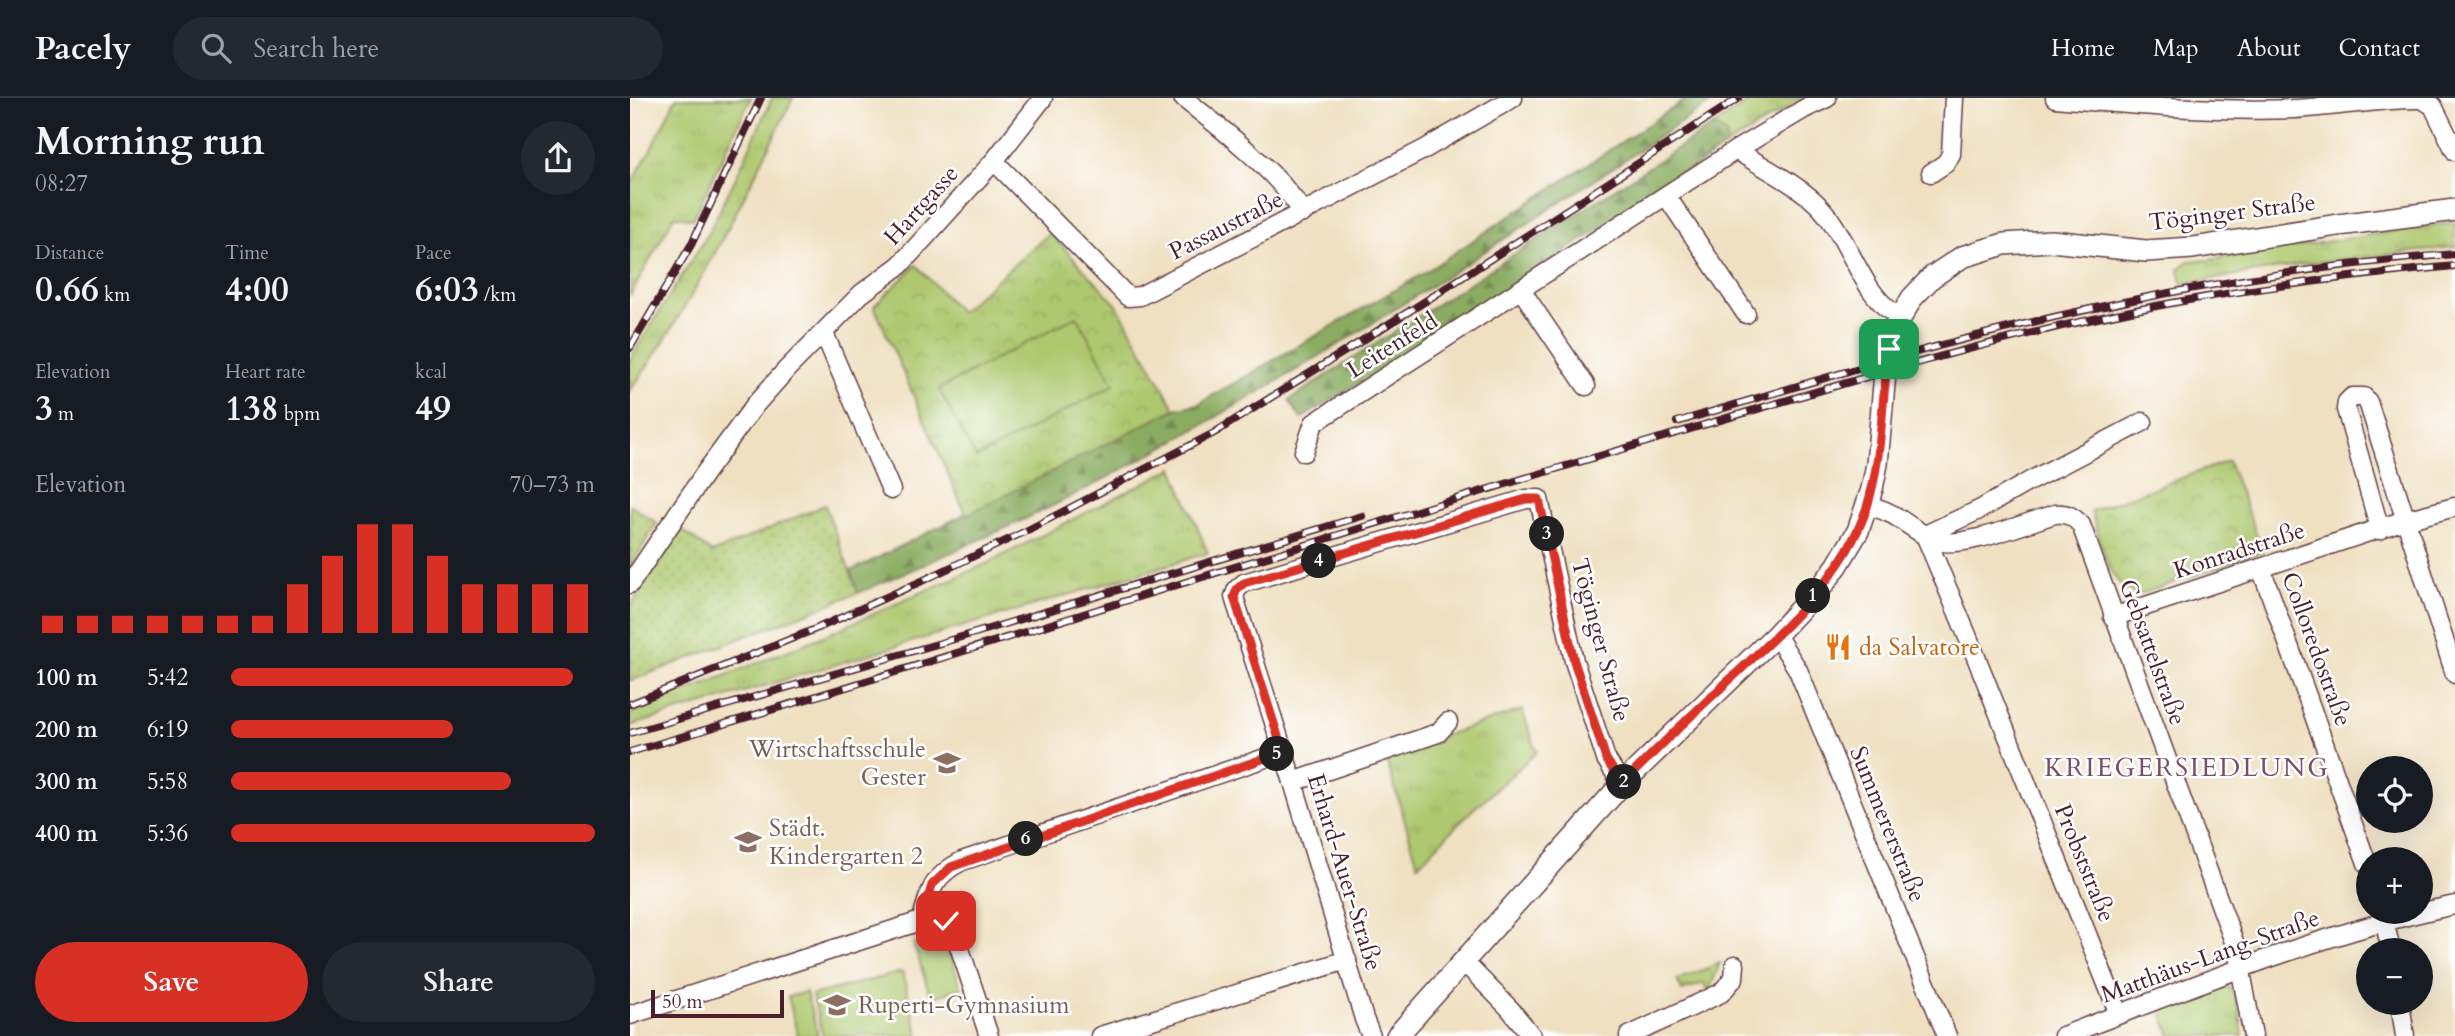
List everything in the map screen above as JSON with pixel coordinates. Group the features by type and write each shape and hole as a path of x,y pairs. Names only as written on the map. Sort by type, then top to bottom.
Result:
{"street":[{"path":"1183,98 1244,150 1295,200 1303,213"},
{"name":"Passaustraße","path":"994,161 1128,297 1140,296 1423,150 1513,98"},
{"name":"Leitenfeld","path":"1304,452 1314,423 1522,291 1736,150 1827,98"},
{"path":"1931,173 1946,163 1951,154 1954,98"},
{"path":"2055,98 2246,111 2428,99 2455,151"},
{"name":"Hartgasse","path":"630,584 755,405 861,294 900,265 994,161 1035,101"},
{"path":"1736,150 1820,206 1852,254 1871,291 1886,309 1899,317"},
{"path":"1667,197 1746,314"},
{"name":"Töginger Straße","path":"1397,1036 1622,784 1776,635 1837,566 1858,531 1867,506 1877,464 1889,349 1899,317 1932,277 1962,257 2004,244 2051,241 2146,251 2193,248 2455,210"},
{"path":"1522,291 1586,386"},
{"path":"824,333 891,490"},
{"path":"2380,530 2346,409 2347,402 2352,397 2364,397 2368,402 2455,674"},
{"path":"1867,506 1892,512 1925,535 1979,510 2028,481 2143,422"},
{"name":"Töginger Straße","path":"1464,517 1526,499 1539,499 1574,661 1606,759 1622,784"},
{"name":"Konradstraße","path":"2113,617 2405,520 2455,507"},
{"name":"Gebsattelstraße","path":"1925,535 1945,543 1962,543 2065,513 2075,517 2081,525 2237,950 2253,1036"},
{"name":"Erhard-Auer-Straße","path":"1371,1036 1234,597 1237,589 1244,583 1464,517"},
{"name":"Probststraße","path":"1925,535 2119,1014"},
{"name":"Colloredostraße","path":"2261,568 2361,847"},
{"name":"Summererstraße","path":"1776,635 1798,670 1947,1036"},
{"path":"1293,782 1438,733 1448,722"},
{"path":"922,919 932,885 951,867 1283,752"},
{"name":"Matthäus-Lang-Straße","path":"2433,908 2455,905"},
{"path":"630,1015 922,919 939,917 951,927 989,1036"},
{"name":"Matthäus-Lang-Straße","path":"2063,1036 2362,924"},
{"path":"1100,1036 1346,961"},
{"path":"1465,962 1532,1036"},
{"path":"1629,1036 1721,993 1734,978 1735,965"},
{"path":"2402,1015 2405,1036"}],"green space":[{"path":"676,98 751,98 693,219 674,216 630,296 630,185"},
{"path":"772,98 793,98 697,285 654,357 630,391 630,359 708,234"},
{"path":"1688,98 1715,100 1478,256 1236,406 1070,497 858,593 851,571 1175,409 1198,404 1424,273"},
{"path":"1755,98 1803,98 1726,146 1718,128 1713,126"},
{"path":"1712,126 1727,135 1726,146 1457,322 1301,419 1289,400"},
{"path":"2455,222 2455,247 2311,263 2182,284 2179,269 2189,261"},
{"path":"1050,233 1117,305 1175,409 966,515 874,306 916,265 960,312"},
{"path":"1077,316 1114,385 976,458 939,389"},
{"path":"2228,461 2263,551 2139,595 2128,590 2119,582 2106,560 2091,511"},
{"path":"1173,468 1208,553 630,726 630,714 819,638 988,563"},
{"path":"630,505 657,523 630,567"},
{"path":"825,505 858,593 630,681 630,606 682,530 712,553"},
{"path":"1522,710 1537,752 1468,814 1418,865 1385,755"},
{"path":"944,936 961,988 931,998 914,945"},
{"path":"1720,963 1709,991 1707,992 1704,983 1682,991 1677,980"},
{"path":"902,972 919,1036 823,1036 812,995"},
{"path":"2227,986 2237,1002 2243,1036 2171,1036 2160,1007"},
{"path":"806,992 818,1036 798,1036 788,997"}],"railway":[{"path":"630,348 691,245 761,98"},
{"path":"630,704 818,628 922,581 1024,532 1214,433 1424,302 1739,98"},
{"path":"1677,422 1937,346 2095,308 2274,275 2455,254"},
{"path":"630,752 1505,484 1967,350 2035,332 2172,303 2313,282 2455,266"},
{"path":"630,733 975,633 1362,516"}],"place":[{"name":"da Salvatore","path":"1838,647"},
{"name":"Wirtschaftsschule Gester","path":"947,763"},
{"name":"Städt. Kindergarten 2","path":"748,842"},
{"name":"Ruperti-Gymnasium","path":"837,1005"}],"district":[{"name":"KRIEGERSIEDLUNG","path":"2187,767"}],"route":[{"path":"946,921 939,917 922,919 932,885 951,867 1283,752 1234,597 1237,589 1244,583 1526,499 1539,499 1574,661 1606,759 1622,784 1776,635 1822,586 1849,548 1858,531 1872,489 1889,349"}]}
